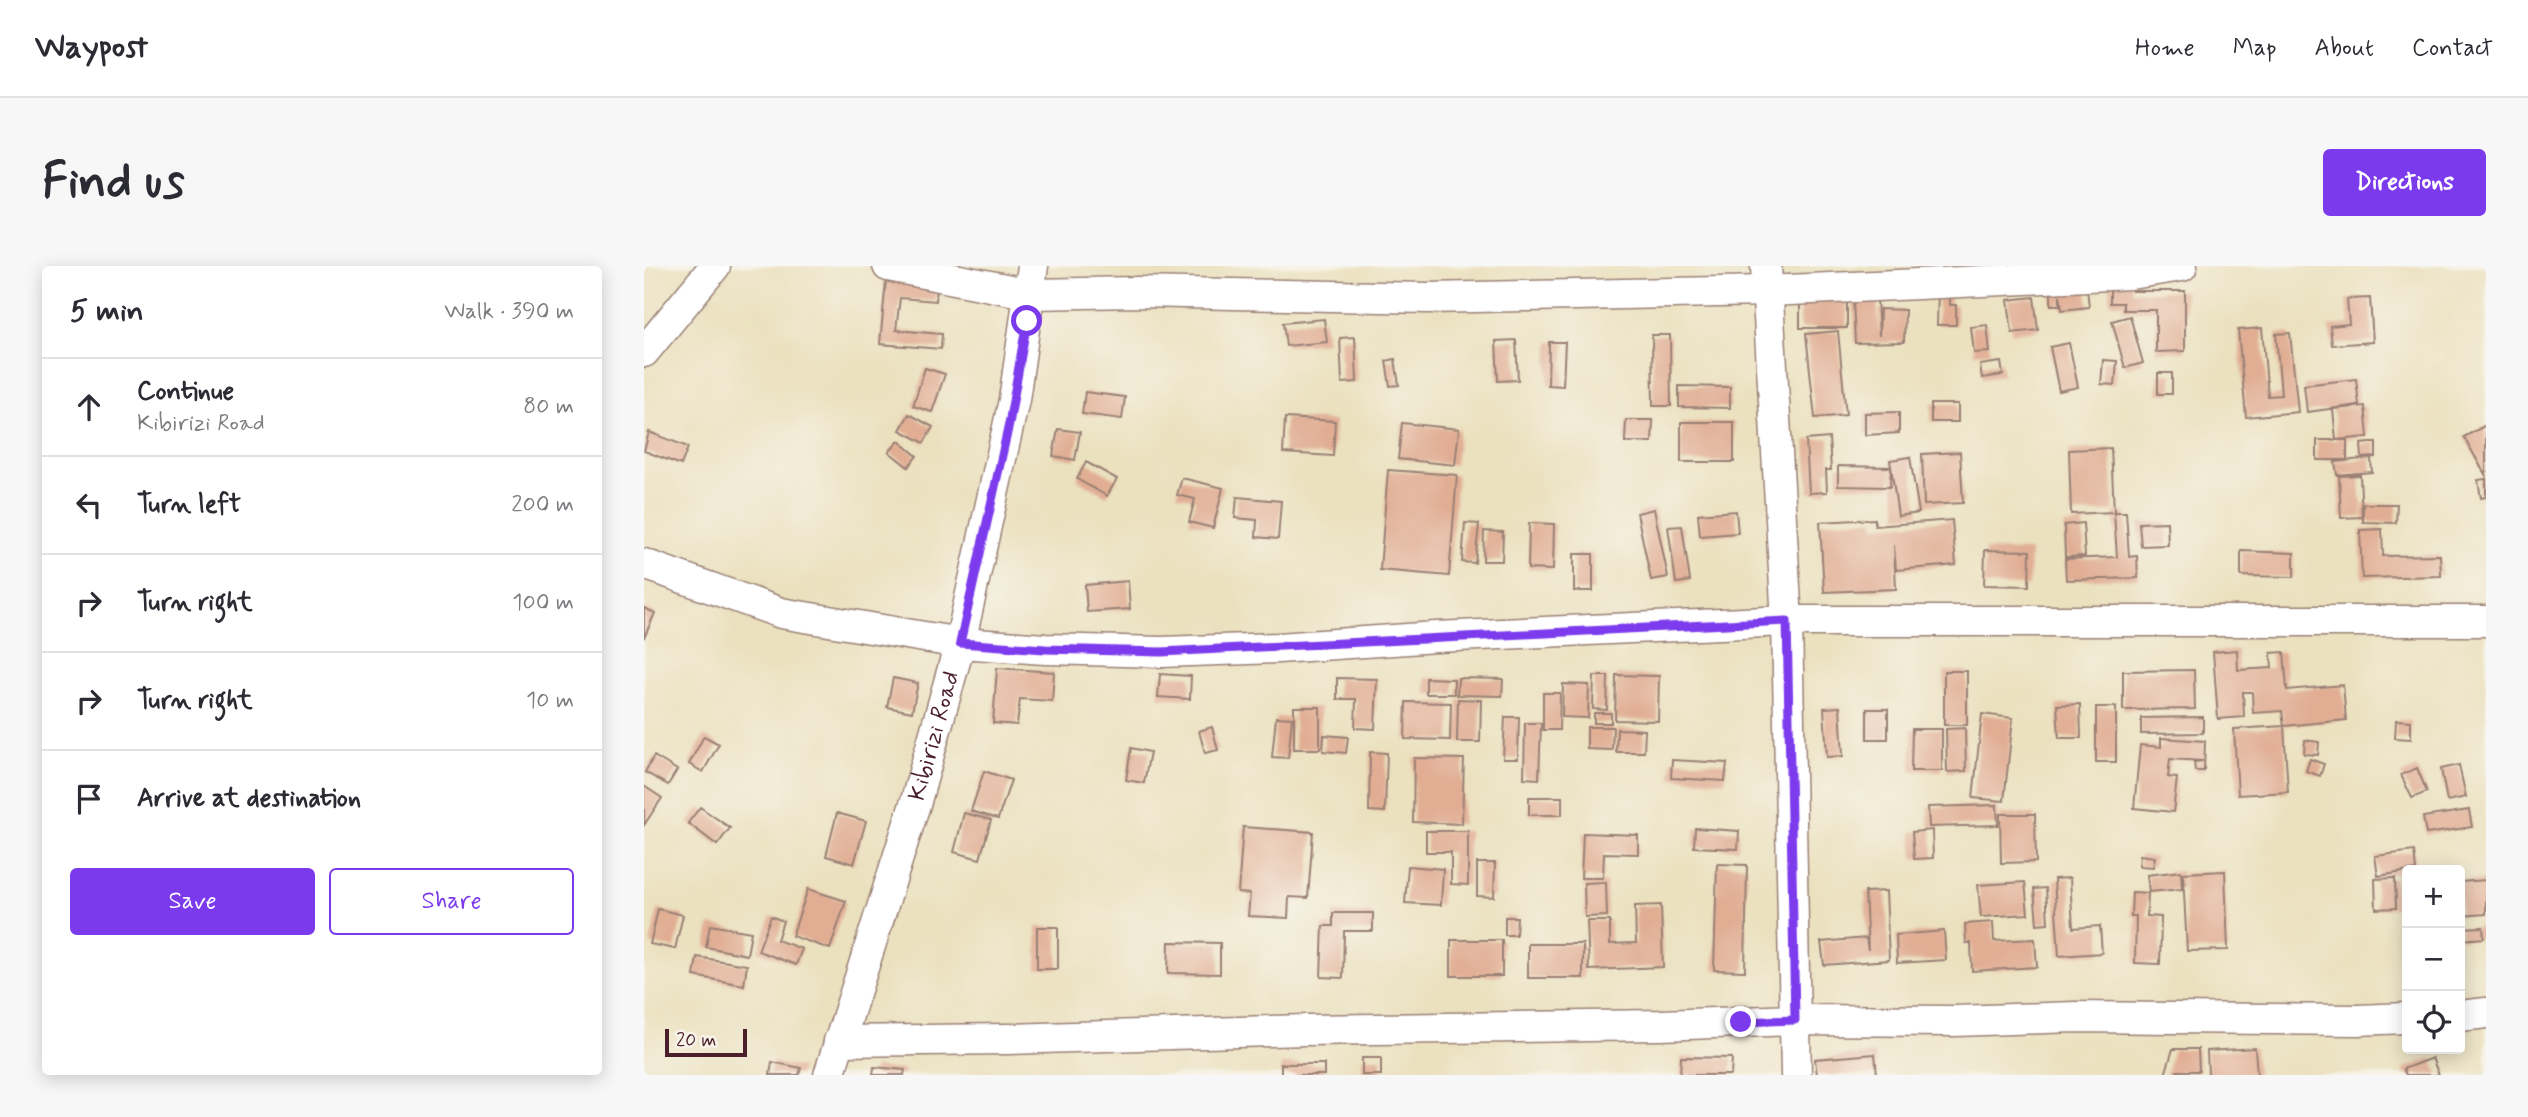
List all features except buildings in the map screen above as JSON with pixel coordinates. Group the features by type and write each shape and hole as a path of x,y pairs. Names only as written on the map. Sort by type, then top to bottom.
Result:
{"street":[{"path":"644,352 715,266"},
{"path":"888,266 1137,292 1428,298 1767,279 2130,274 2182,266"},
{"path":"1767,279 1787,621 1797,1075"},
{"name":"Kibirizi Road","path":"829,1075 916,801 960,643 1014,400 1032,280"},
{"path":"644,564 781,613 960,643 1045,649 1161,652 1787,621 2486,621"},
{"path":"2465,1015 2486,1013"},
{"path":"839,1041 1008,1040 1306,1030 1661,1025 1795,1020 1955,1021 2075,1017 2402,1018"}],"route":[{"path":"1027,321 1014,400 960,643 1045,649 1161,652 1787,621 1795,1020 1741,1022"}]}
